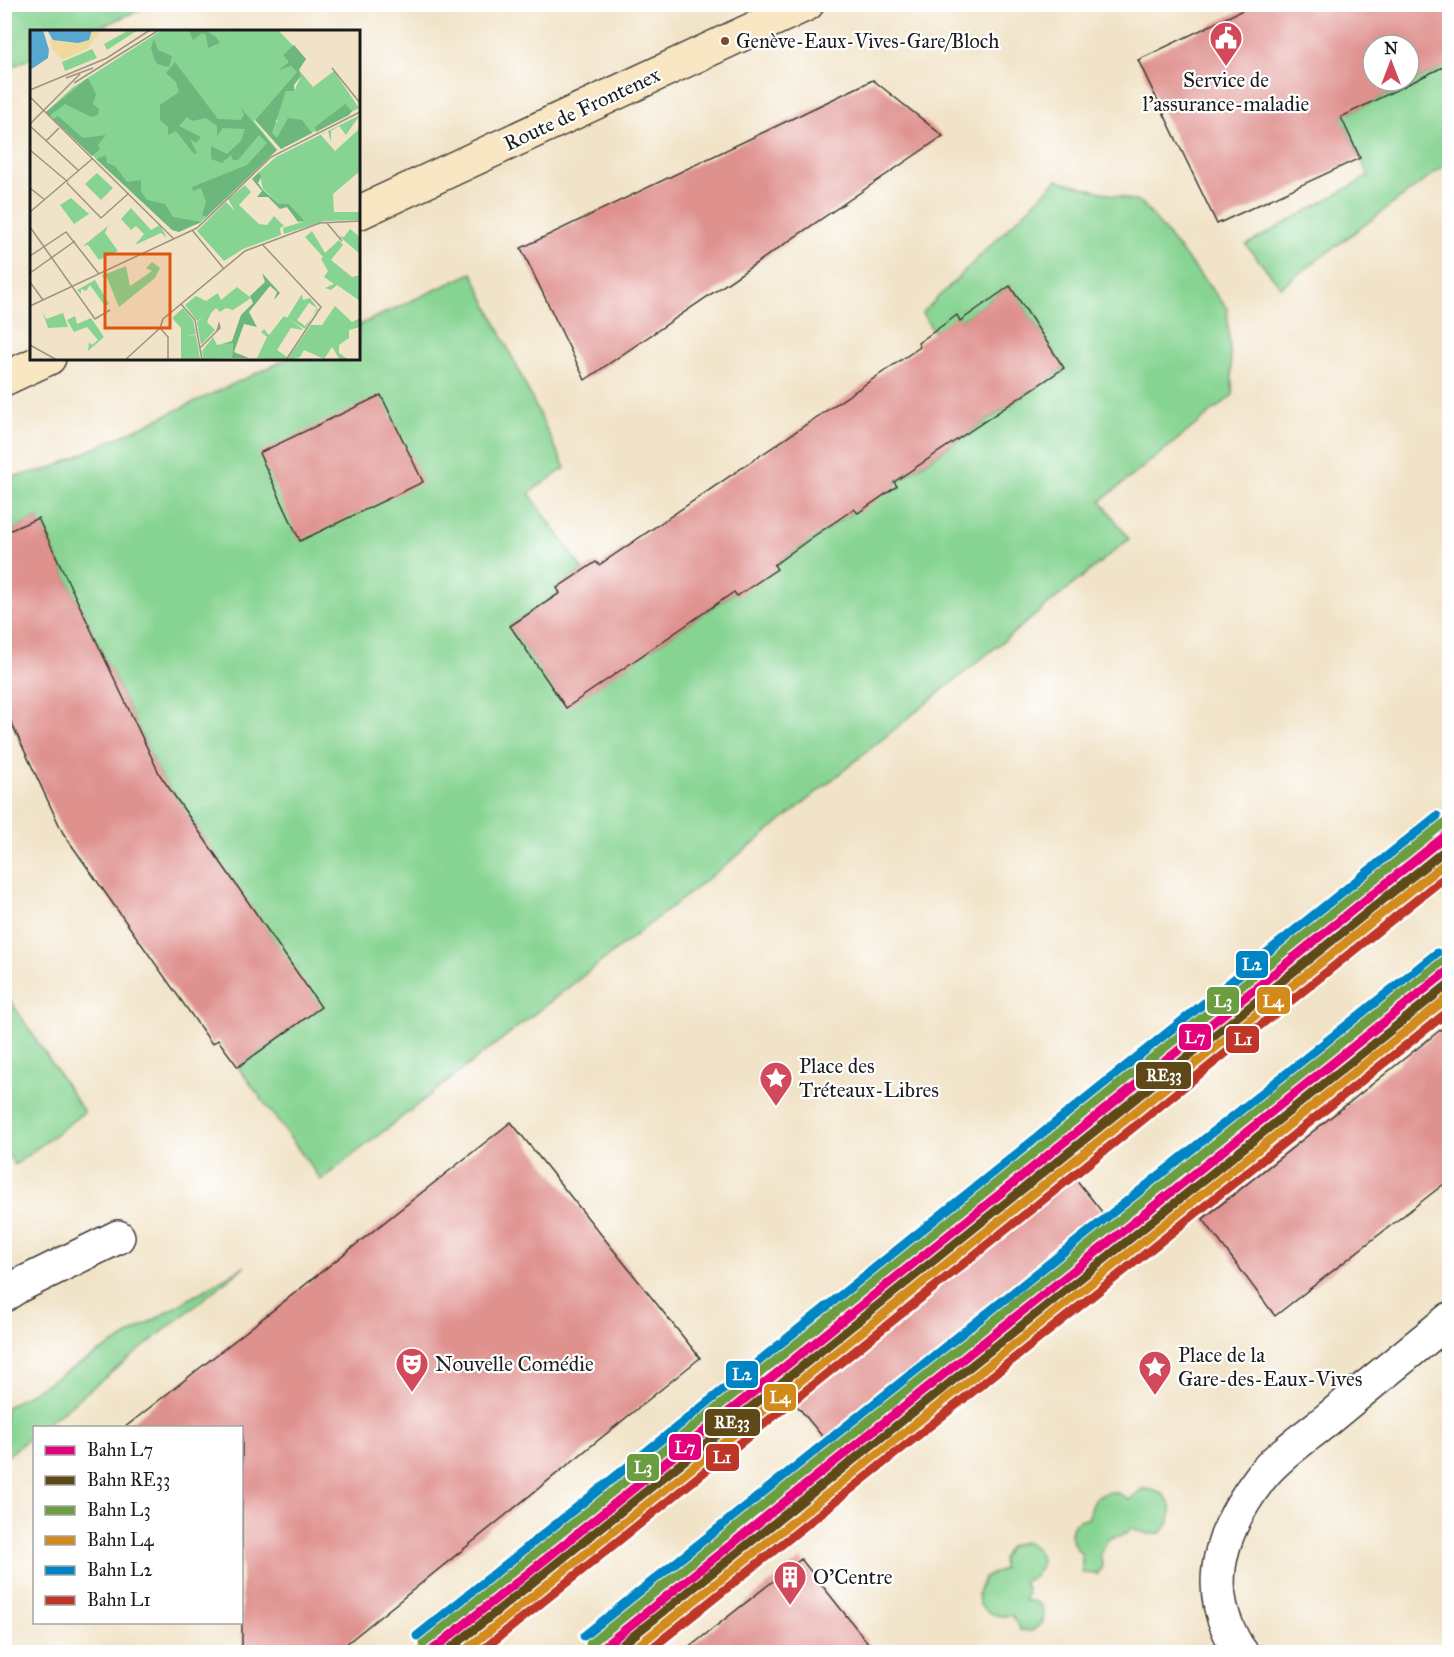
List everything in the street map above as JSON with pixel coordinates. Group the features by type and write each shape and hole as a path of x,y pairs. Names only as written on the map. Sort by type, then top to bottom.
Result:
{"main road":[{"name":"Route de Frontenex","path":"360,212 807,4"},
{"path":"4,379 45,360"}],"street":[{"path":"4,1295 118,1237"},
{"path":"1235,1650 1223,1617 1217,1588 1219,1564 1226,1535 1262,1476 1449,1319"}],"green space":[{"path":"5,4 151,4 93,30 30,30 30,58 5,70"},
{"path":"1449,64 1449,162 1281,287 1246,245 1369,176 1341,117 1390,93 1421,93 1421,78"},
{"path":"1057,180 1142,203 1227,308 1233,395 1101,501 1129,539 764,835 321,1180 238,1067 320,1007 160,775 38,518 5,533 5,478 50,469 285,360 360,360 360,325 472,273 565,468 529,493 583,570 557,588 560,593 510,626 566,707 1064,368 1010,286 960,321 957,316 934,332 922,313"},
{"path":"4,991 84,1112 15,1165 5,1150"},
{"path":"245,1266 44,1426 33,1426 33,1435 5,1458 5,1408"},
{"path":"1142,1489 1160,1493 1170,1504 1170,1519 1166,1526 1160,1534 1148,1534 1132,1528 1123,1535 1109,1538 1100,1555 1102,1566 1099,1572 1097,1574 1082,1573 1082,1554 1075,1547 1071,1532 1075,1523 1089,1518 1093,1503 1102,1494 1115,1493 1129,1500"},
{"path":"1025,1542 1037,1551 1041,1562 1036,1573 1023,1582 1027,1588 1025,1601 1038,1603 1043,1612 1043,1622 1032,1631 1020,1630 1012,1615 998,1615 986,1610 979,1604 978,1593 984,1577 1003,1569 1002,1559 1010,1546"}],"building":[{"path":"1255,4 1449,4 1449,64 1421,78 1421,33 1361,33 1361,93 1390,93 1341,117 1360,158 1217,224 1138,60"},
{"path":"873,80 943,136 585,380 521,248"},
{"path":"1010,286 1064,368 894,482 897,486 858,513 854,509 814,536 774,565 777,569 737,596 734,592 566,708 510,626 560,593 557,588 596,562 599,565 920,347 918,343 957,315 960,321"},
{"path":"381,395 423,482 300,541 259,453"},
{"path":"38,518 160,775 321,1007 238,1067 218,1040 212,1044 63,833 4,707 4,533"},
{"path":"1449,1023 1449,1180 1275,1316 1203,1219"},
{"name":"Nouvelle Comédie","path":"511,1122 700,1358 335,1653 242,1653 243,1426 127,1426"},
{"path":"1044,1139 1133,1251 854,1475 762,1363"},
{"name":"O'Centre","path":"801,1559 876,1653 682,1653"}],"rail line":[{"name":"L2","path":"417,1636 1437,816"},
{"name":"L3","path":"423,1644 1443,824"},
{"name":"L7","path":"430,1652 1450,832"},
{"name":"RE33","path":"446,1652 1450,846"},
{"name":"L4","path":"463,1652 1450,859"},
{"name":"L1","path":"480,1652 1450,873"},
{"name":"L2","path":"584,1636 1437,953"},
{"name":"L3","path":"590,1644 1443,961"},
{"name":"L7","path":"597,1652 1450,969"},
{"name":"RE33","path":"613,1652 1450,983"},
{"name":"L4","path":"630,1652 1450,996"},
{"name":"L1","path":"647,1652 1450,1010"}],"place":[{"name":"Genève-Eaux-Vives-Gare/Bloch","path":"725,41"},
{"name":"Service de l'assurance-maladie","path":"1226,67"},
{"name":"Place des Tréteaux-Libres","path":"776,1107"},
{"name":"Nouvelle Comédie","path":"412,1393"},
{"name":"Place de la Gare-des-Eaux-Vives","path":"1155,1396"},
{"name":"O'Centre","path":"790,1606"}]}
